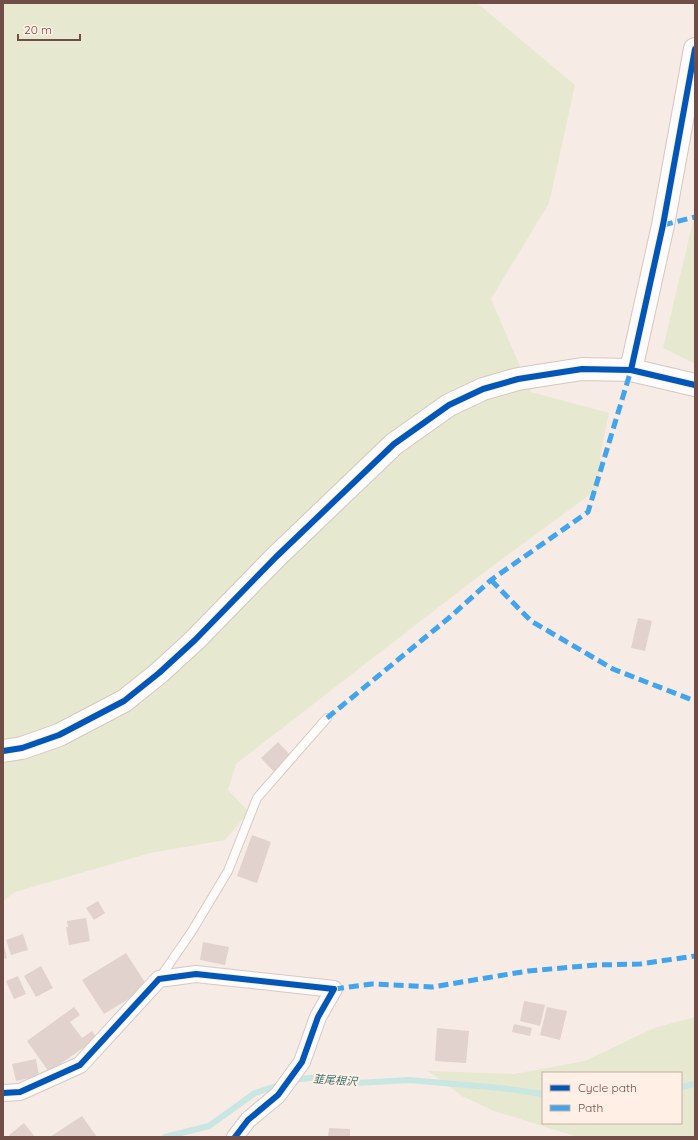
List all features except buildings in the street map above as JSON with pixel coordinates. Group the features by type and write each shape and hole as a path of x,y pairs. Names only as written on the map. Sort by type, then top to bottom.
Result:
{"street":[{"path":"631,370 663,225 695,49"},
{"path":"3,751 22,748 59,736 124,701 159,673 195,640 276,557 394,444 449,404 483,389 518,379 548,373 582,369 631,370 695,386"},
{"path":"3,1093 20,1092 80,1064 158,979 196,974 334,989 318,1017 302,1062 278,1096 248,1120 234,1137"}],"lane":[{"path":"158,979 192,931 228,871 257,798 327,718"}],"green space":[{"path":"3,3 477,3 575,85 549,203 491,299 531,392 609,413 600,457 599,488 475,579 236,764 228,790 249,812 225,840 150,853 15,892 3,901"},
{"path":"695,213 695,364 663,348"},
{"path":"695,1017 695,1137 578,1137 494,1111 462,1096 428,1071 514,1074 585,1061 654,1028"}],"waterway":[{"name":"韮尾根沢","path":"292,1080 319,1077 357,1083 409,1080 501,1088 542,1094"},
{"name":"韮尾根沢","path":"165,1137 209,1126 255,1093 282,1084"},
{"name":"韮尾根沢","path":"682,1087 695,1084"}],"marked path":[{"path":"663,225 695,217"},
{"path":"327,718 450,617 491,580 588,512 631,370"},
{"path":"491,580 531,621 613,669 695,701"},
{"path":"334,989 372,984 432,987 528,971 596,965 640,964 695,956"}],"cycle path":[{"path":"631,370 663,225 695,49"},
{"path":"3,751 22,748 59,735 124,701 159,673 195,640 276,557 394,444 449,405 483,389 518,379 582,369 631,370 695,385"},
{"path":"3,1093 20,1092 80,1065 159,979 196,974 334,989 318,1017 302,1062 278,1095 248,1120 235,1137"}]}
